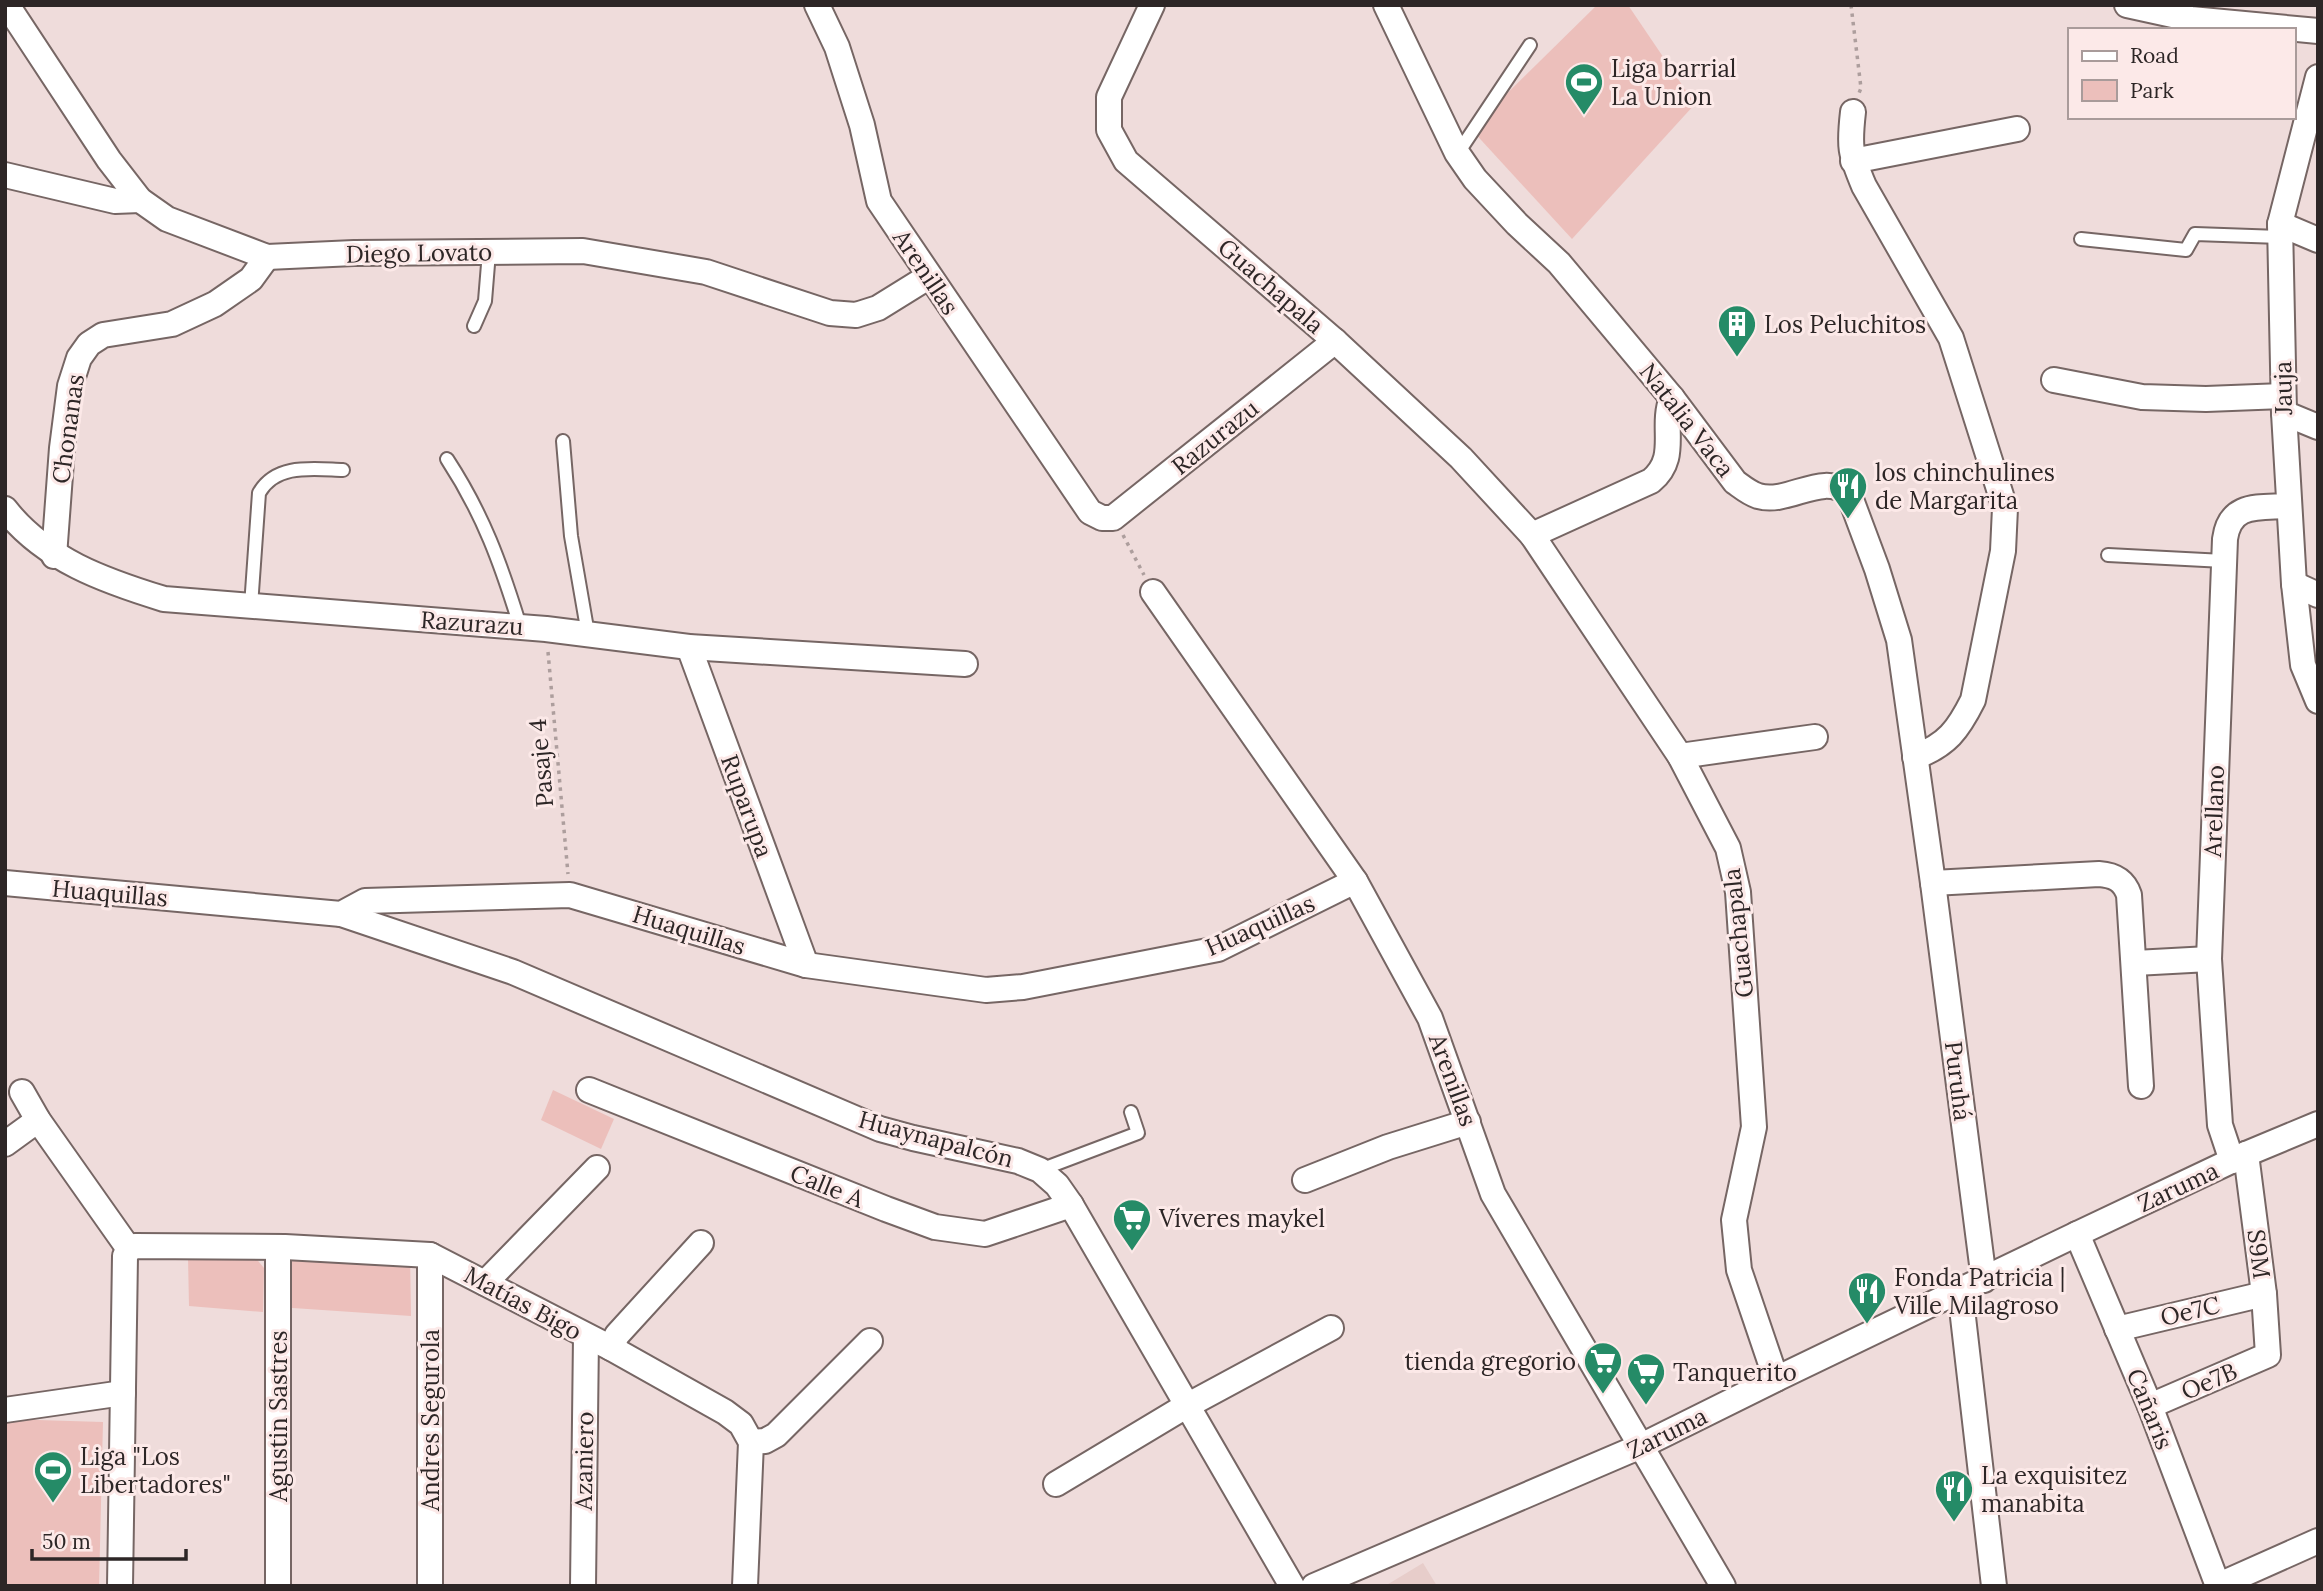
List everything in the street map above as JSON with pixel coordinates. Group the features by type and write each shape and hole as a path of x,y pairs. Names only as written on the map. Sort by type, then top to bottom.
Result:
{"street":[{"name":"Diego Lovato","path":"7,5 109,160 140,200 167,219 267,257 354,253 583,251 706,272 830,313 856,315 878,308 928,277"},
{"name":"Arenillas","path":"817,5 837,47 862,125 879,201 928,277 1102,515"},
{"name":"Guachapala","path":"1152,5 1109,97 1109,130 1126,161 1335,341 1461,458 1532,535 1680,756 1728,848 1738,892 1754,1127 1734,1220 1739,1270 1776,1379"},
{"name":"Natalia Vaca","path":"1386,5 1457,153 1475,179 1559,263 1672,398 1735,482 1746,491 1772,498 1831,484 1849,494 1877,569 1899,640 1933,883"},
{"path":"2127,5 2191,19 2295,28"},
{"path":"2295,28 2318,30"},
{"name":"Jauja","path":"2318,77 2280,231 2283,405 2294,584 2303,665 2318,701"},
{"path":"1853,112 1849,143 1853,161 1864,186 1951,338 2005,508 2003,551 1972,701 1963,720 1950,737 1934,750 1915,757"},
{"path":"1853,161 2017,129"},
{"path":"5,175 115,201 140,200"},
{"path":"2280,231 2318,240"},
{"name":"Chonanas","path":"54,555 70,386 79,358 89,344 103,335 172,324 215,304 251,279 267,257"},
{"name":"Razurazu","path":"1102,515 1335,341"},
{"path":"2054,380 2142,397 2283,405 2318,427"},
{"path":"1532,535 1651,481 1659,474 1666,464 1667,411 1672,398"},
{"name":"Arellano","path":"2239,1158 2220,1125 2208,959 2224,561 2227,528 2240,512 2248,508 2288,506"},
{"name":"Razurazu","path":"5,509 54,555 111,583 164,599 520,626 689,647 965,664"},
{"path":"2294,584 2318,595"},
{"name":"Arenillas","path":"1153,592 1355,881 1430,1018 1493,1194 1723,1586"},
{"name":"Ruparupa","path":"689,647 806,965"},
{"path":"1680,756 1815,737"},
{"path":"1933,883 2109,875 2126,886 2129,895 2141,1086"},
{"name":"Huaquillas","path":"5,883 341,914 365,901 570,895 806,965 986,990 1023,987 1218,949 1355,881"},
{"name":"Puruhá","path":"1933,883 1984,1280"},
{"name":"Huaynapalcón","path":"341,914 513,972 880,1129 1018,1161 1040,1170 1057,1185 1071,1205 1292,1586"},
{"path":"2134,963 2208,959"},
{"name":"Calle A","path":"589,1090 935,1227 985,1234 1071,1205"},
{"path":"22,1092 127,1253 120,1586"},
{"path":"5,1144 38,1120"},
{"path":"1305,1180 1388,1147 1468,1122"},
{"name":"Zaruma","path":"1314,1586 1641,1446 2077,1234 2318,1124"},
{"name":"S9M","path":"2239,1158 2264,1294 2268,1355"},
{"path":"485,1283 597,1168"},
{"name":"Cañaris","path":"2077,1234 2150,1406 2218,1586"},
{"path":"611,1348 617,1335 701,1243"},
{"name":"Matías Bigo","path":"127,1253 135,1246 278,1247 430,1255 611,1348 725,1412 741,1424 751,1442"},
{"name":"Agustin Sastres","path":"278,1247 278,1586"},
{"name":"Andres Segurola","path":"430,1255 430,1586"},
{"path":"1960,1291 1994,1586"},
{"name":"Oe7C","path":"2117,1329 2264,1294"},
{"path":"1056,1484 1187,1407 1331,1328"},
{"name":"Azaniero","path":"583,1586 586,1337"},
{"path":"745,1586 751,1442 765,1441 776,1435 870,1341"},
{"name":"Oe7B","path":"2150,1406 2268,1355"},
{"path":"6,1408 123,1393"},
{"path":"2218,1586 2318,1541"}],"lane":[{"path":"1457,153 1530,45"},
{"path":"2081,239 2186,250 2195,234 2280,231"},
{"path":"474,326 485,301 489,252"},
{"path":"563,441 570,536 588,634"},
{"path":"447,459 472,500 493,543 520,626"},
{"path":"251,606 259,493 264,484 271,477 292,471 343,470"},
{"path":"2108,555 2224,561"},
{"path":"1040,1170 1138,1133 1131,1112"}],"path":[{"path":"1851,5 1861,89 1853,112"},
{"path":"1102,515 1153,592"},
{"name":"Pasaje 4","path":"546,629 570,895"}],"shaded area":[{"path":"1423,1563 1437,1586 1385,1586"}],"green space":[{"name":"Liga barrial La Union","path":"1597,5 1628,5 1695,104 1572,239 1471,129"},
{"path":"553,1090 614,1119 601,1149 541,1120"},
{"path":"285,1247 410,1254 411,1316 278,1307"},
{"path":"254,1256 264,1268 263,1312 189,1306 188,1257"},
{"name":"Liga \"Los Libertadores\"","path":"5,1419 103,1422 99,1586 5,1586"}],"place":[{"name":"Liga barrial La Union","path":"1584,116"},
{"name":"Los Peluchitos","path":"1737,358"},
{"name":"los chinchulines de Margarita","path":"1848,520"},
{"name":"Víveres maykel","path":"1132,1252"},
{"name":"Fonda Patricia | Ville Milagroso","path":"1867,1325"},
{"name":"tienda gregorio","path":"1603,1395"},
{"name":"Tanquerito","path":"1646,1406"},
{"name":"Liga \"Los Libertadores\"","path":"53,1504"},
{"name":"La exquisitez manabita","path":"1954,1523"}]}
